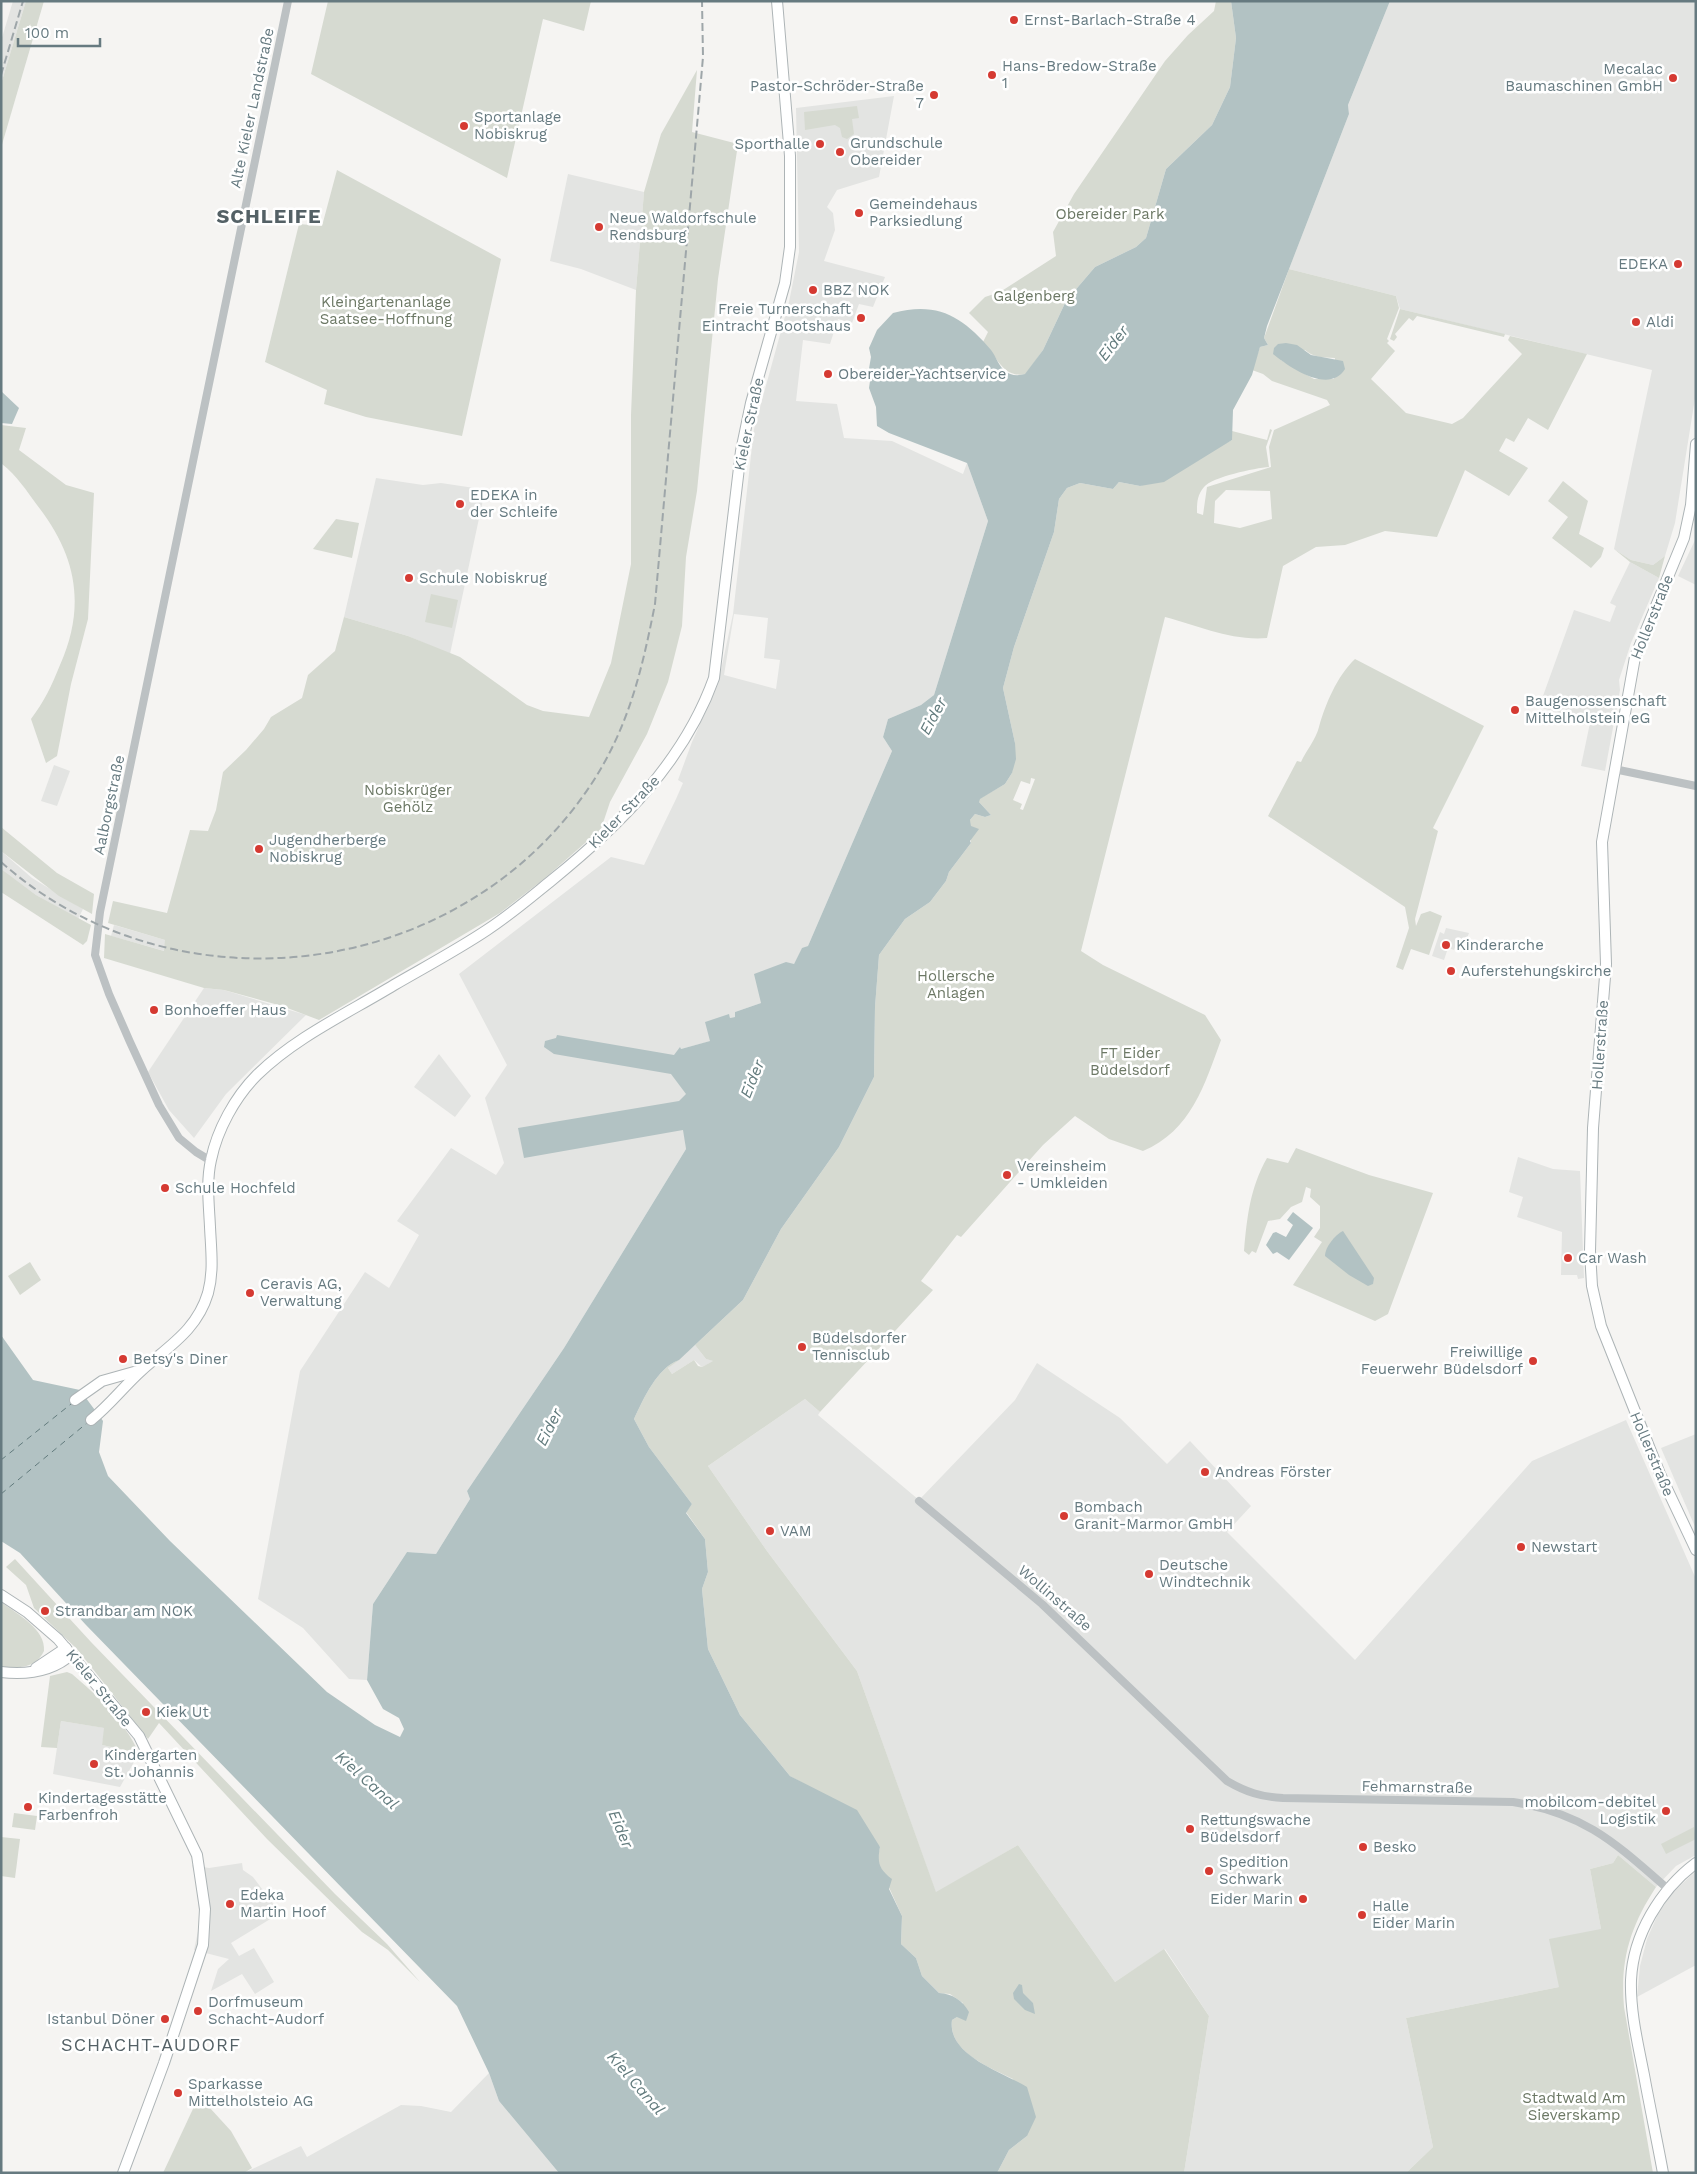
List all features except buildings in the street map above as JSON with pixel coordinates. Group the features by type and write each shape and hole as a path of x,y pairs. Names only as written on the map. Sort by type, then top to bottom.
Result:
{"main road":[{"name":"Kieler Straße","path":"90,1420 142,1370 184,1335 197,1318 208,1293 212,1262 208,1179 210,1161 218,1136 231,1111 255,1076 284,1052 490,928 584,853 621,819 654,784 703,708 714,678 741,451 751,403 785,283 790,247 790,156 778,1"},
{"name":"Hollerstraße","path":"1696,444 1690,505 1684,538 1635,657 1602,842 1606,964 1591,1164 1590,1251 1592,1286 1601,1326 1663,1481 1696,1550"},
{"name":"Kieler Straße","path":"75,1400 102,1381 142,1370"},
{"name":"Kieler Straße","path":"1,1594 48,1630 69,1651 138,1736 197,1855 205,1908 203,1945 164,2063 123,2173"},
{"path":"48,1630 53,1648 48,1661"},
{"path":"29,1672 69,1651"},
{"path":"1,1672 29,1672 51,1667 63,1662 69,1651"},
{"path":"1663,2173 1633,2011 1631,1979 1636,1952 1654,1909 1668,1889 1696,1863"}],"street":[{"name":"Alte Kieler Landstraße","path":"200,426 288,1"},
{"name":"Aalborgstraße","path":"200,426 100,912 95,955 109,994 166,1118 178,1138 210,1161"},
{"path":"1614,769 1696,786"},
{"name":"Wollinstraße","path":"919,1501 1042,1604 1167,1722"},
{"name":"Fehmarnstraße","path":"1167,1722 1226,1781 1243,1791 1259,1796 1513,1802 1542,1807 1570,1816 1596,1830 1668,1889"}],"shaded area":[{"path":"13,1 26,1 1,84 1,41"},
{"path":"1390,1 1696,1 1696,392 1675,523 1665,556 1653,565 1631,560 1614,549 1652,370 1400,309 1396,296 1289,269 1349,114 1348,105"},
{"path":"894,96 879,177 837,190 827,207 833,213 835,230 824,261 885,277 873,307 859,304 852,323 838,319 830,344 803,340 796,401 837,404 844,438 892,441 963,474 967,463 988,521 934,695 921,705 888,719 883,737 892,751 808,946 802,949 794,964 761,1003 735,1012 736,1017 730,1018 729,1015 706,1022 711,1041 681,1049 686,1094 684,1130 686,1149 564,1348 467,1491 470,1499 436,1554 407,1552 373,1604 367,1680 349,1679 303,1628 258,1599 300,1371 365,1272 389,1288 419,1235 397,1221 451,1148 496,1175 504,1163 485,1098 507,1065 459,974 611,857 644,865 683,783 678,780 692,742 718,684 733,614 754,429 789,302 799,252 796,108","holes":["734,614 768,618 764,658 780,660 776,689 724,675"]},
{"name":"Neue Waldorfschule Rendsburg","path":"568,174 644,192 636,290 581,269 550,261"},
{"name":"Schule Nobiskrug","path":"376,478 423,485 441,483 481,489 484,495 450,654 408,636 344,617"},
{"path":"1696,538 1696,585 1678,576"},
{"path":"1630,562 1659,578 1631,643 1619,680 1620,690 1605,771 1581,766 1590,723 1539,707 1574,610 1610,622 1616,606 1610,603"},
{"path":"54,765 70,771 57,806 41,801"},
{"path":"1,851 32,878 83,909 78,919 36,895 1,869"},
{"path":"114,925 165,940 179,955 111,936"},
{"name":"Kinderarche","path":"1446,928 1469,933 1464,946 1456,944 1454,950 1448,948 1444,960 1432,956 1440,932 1444,934"},
{"path":"204,988 224,990 306,1015 226,1094 194,1138 169,1110 148,1072"},
{"path":"439,1054 471,1096 455,1117 414,1087"},
{"path":"1518,1157 1553,1169 1580,1171 1584,1278 1578,1279 1577,1275 1561,1275 1562,1232 1517,1217 1523,1197 1509,1192"},
{"path":"695,1345 706,1359 714,1361 702,1367 694,1360 672,1374 668,1368"},
{"path":"1037,1363 1120,1418 1167,1464 1190,1441 1251,1506 1227,1532 1355,1660 1532,1461 1626,1420 1696,1579 1696,1855 1676,1866 1656,1887 1618,1855 1613,1863 1590,1869 1601,1929 1559,1987 1406,2018 1433,2147 1406,2173 1184,2173 1209,2016 1165,1949 1115,1982 1018,1845 936,1893 857,1671 767,1551 708,1466 805,1399 820,1412 818,1415 919,1500 1015,1400"},
{"path":"1696,1434 1696,1529 1661,1448"},
{"name":"Kindergarten St. Johannis","path":"61,1721 105,1728 102,1745 139,1753 120,1787 53,1774"},
{"path":"242,1863 243,1870 253,1877 280,1913 231,1943 239,1956 254,1948 274,1982 255,1994 242,1974 211,1991 218,1969 229,1959 194,1950 200,1922 196,1880 192,1865 209,1868"},
{"path":"1696,1871 1696,1965 1637,1997 1640,1966 1647,1939 1658,1914 1671,1894"},
{"path":"489,2073 499,2101 559,2173 244,2173 301,2146 307,2157 401,2105 421,2106 451,2112"}],"green space":[{"path":"26,1 44,1 1,148 1,84"},
{"name":"Sportanlage Nobiskrug","path":"328,1 591,1 584,31 543,19 507,178 311,74"},
{"name":"Obereider Park","path":"1216,1 1231,1 1236,38 1230,87 1212,125 1166,169 1146,238 1136,247 1095,267 1066,301 1043,350 1026,374 1018,375 1006,370 983,342 988,332 969,313 985,297 1000,292 1056,256 1053,232 1074,194 1165,61 1188,35 1214,11"},
{"name":"Nobiskrüger Gehölz","path":"697,70 692,132 738,144 718,279 697,491 686,557 682,626 668,682 647,734 610,802 601,829 544,879 500,913 319,1020 282,1006 224,990 204,988 104,958 105,934 164,951 165,940 108,923 113,901 167,913 190,830 208,831 216,810 223,772 246,750 264,729 271,717 302,698 308,675 335,651 344,617 408,636 460,657 527,705 543,711 589,717 611,663 631,564 631,415 636,290 644,192 661,134"},
{"path":"857,106 859,118 852,119 854,134 847,139 842,137 840,128 835,125 805,130 804,112"},
{"name":"Kleingartenanlage Saatsee-Hoffnung","path":"337,170 501,259 462,436 366,417 324,404 327,390 265,362 299,224 322,226"},
{"name":"Hollersche Anlagen","path":"1289,269 1396,296 1399,308 1387,339 1389,341 1387,343 1395,351 1371,379 1406,413 1452,424 1463,418 1522,354 1508,340 1510,336 1587,354 1548,430 1528,418 1514,442 1506,438 1499,451 1528,468 1509,496 1465,470 1437,537 1385,531 1345,545 1316,547 1283,566 1267,638 1228,635 1165,617 1081,951 1103,965 1205,1015 1221,1040 1209,1073 1194,1104 1185,1119 1173,1131 1143,1151 1109,1139 1075,1116 1043,1145 961,1237 957,1235 921,1281 933,1290 820,1412 805,1399 708,1466 767,1551 857,1671 936,1892 1018,1845 1115,1982 1164,1949 1209,2016 1184,2173 997,2173 1009,2150 1027,2136 1013,2079 972,2057 956,2041 952,2031 952,2020 957,2017 963,2003 950,1994 939,1993 922,1976 916,1958 901,1944 902,1916 877,1861 880,1847 806,1785 790,1776 740,1715 708,1649 702,1589 708,1572 705,1539 686,1512 692,1504 649,1447 634,1419 652,1385 671,1364 679,1360 668,1368 672,1374 694,1360 698,1366 702,1367 713,1361 706,1359 695,1345 743,1300 781,1229 839,1147 874,1077 875,1007 879,955 905,919 930,902 946,881 949,872 971,843 970,820 975,814 985,817 991,815 979,802 979,799 1005,784 1012,773 1015,743 1003,688 1014,647 1054,532 1059,499 1067,488 1080,483 1113,489 1119,482 1140,486 1232,440 1232,431 1267,440 1270,429 1272,430 1266,447 1269,467 1234,474 1209,483 1204,487 1199,496 1197,513 1203,515 1207,487 1271,467 1269,447 1274,430 1330,405 1327,400 1272,381 1263,374 1252,370 1260,347 1268,345 1264,338","holes":["1305,350 1315,356 1335,358 1334,379 1314,379 1281,360","1226,490 1270,491 1272,519 1240,528 1214,523 1215,501","1031,778 1035,779 1023,810 1020,809 1022,804 1013,800 1021,781 1030,784"]},
{"path":"1400,309 1505,334 1504,337 1417,316 1413,321 1409,318 1395,334 1397,337 1394,341 1390,339"},
{"path":"1,425 26,428 19,450 66,485 94,493 88,619 71,684 57,756 46,763 31,719 51,686 68,643 75,602 73,582 69,562 51,524 21,483 2,464"},
{"path":"1563,481 1588,501 1579,534 1604,548 1601,557 1591,568 1552,538 1568,517 1548,501"},
{"path":"336,519 359,523 352,558 313,549"},
{"path":"1614,549 1631,560 1653,565 1665,556 1659,578 1630,562"},
{"path":"431,594 458,600 452,628 425,622"},
{"path":"1355,659 1484,726 1433,828 1438,831 1415,919 1416,926 1421,914 1430,911 1442,916 1429,955 1411,949 1403,970 1396,967 1409,928 1405,907 1268,816 1297,761 1301,762 1316,736 1328,700 1337,682"},
{"path":"1,827 57,873 94,894 92,914 59,896 1,851"},
{"path":"1,869 36,895 91,925 87,941 83,945 1,892"},
{"path":"1296,1148 1369,1175 1433,1193 1388,1314 1375,1321 1293,1285 1322,1242 1314,1237 1320,1228 1320,1206 1310,1197 1311,1189 1306,1187 1302,1202 1291,1207 1280,1219 1268,1221 1256,1253 1252,1251 1249,1255 1244,1251 1250,1203 1261,1169 1267,1158 1288,1163"},
{"path":"30,1262 41,1280 20,1295 8,1276"},
{"path":"15,1559 91,1642 335,1894 387,1944 420,1982 388,1950 362,1932 267,1839 159,1723 148,1739 77,1649 34,1608 26,1585 6,1567"},
{"path":"1,1602 29,1623 40,1636 44,1651 31,1664 20,1667 1,1667"},
{"path":"67,1672 82,1682 119,1720 139,1753 102,1745 104,1728 61,1721 57,1748 41,1747 50,1676"},
{"path":"14,1813 37,1816 35,1830 12,1827"},
{"path":"1694,1827 1696,1839 1666,1854 1661,1844"},
{"path":"1,1837 20,1839 15,1878 1,1876"},
{"name":"Stadtwald Am Sieverskamp","path":"1618,1855 1656,1887 1633,1930 1626,1959 1623,1990 1624,2007 1653,2173 1406,2173 1433,2147 1406,2018 1559,1987 1549,1939 1601,1929 1590,1869 1613,1863"},
{"path":"199,2096 231,2131 252,2168 244,2173 163,2173"}],"water":[{"path":"1231,1 1390,1 1348,105 1349,114 1267,326 1264,338 1268,345 1260,347 1252,375 1233,410 1232,440 1164,482 1140,486 1119,482 1113,489 1080,483 1067,488 1059,499 1054,532 1014,647 1003,688 1015,743 1016,759 1012,773 1005,784 980,799 979,802 991,815 985,817 975,814 970,820 971,826 979,829 949,872 946,881 930,902 905,919 879,955 875,1007 874,1077 839,1147 781,1229 743,1300 679,1360 664,1370 652,1385 634,1419 649,1447 692,1504 686,1513 705,1539 708,1572 702,1589 708,1649 740,1715 790,1776 857,1810 880,1847 879,1862 882,1869 892,1879 889,1889 902,1916 901,1944 916,1958 922,1976 939,1993 957,1998 969,2012 966,2021 957,2017 952,2020 953,2033 958,2044 967,2053 991,2069 1027,2087 1036,2117 1027,2136 1009,2150 997,2173 559,2173 499,2101 489,2073 457,2006 86,1625 20,1553 1,1541 1,1335 33,1380 80,1390 103,1421 99,1452 108,1476 170,1541 327,1692 375,1725 400,1737 404,1729 399,1718 383,1709 367,1680 373,1604 407,1552 436,1554 470,1499 467,1491 564,1348 686,1149 683,1130 524,1158 518,1128 679,1101 686,1094 671,1074 554,1054 544,1047 545,1041 556,1038 557,1035 674,1055 680,1047 681,1049 710,1041 705,1022 729,1014 730,1018 735,1017 735,1012 761,1003 754,974 786,962 794,964 802,948 808,946 892,751 883,737 888,719 921,705 934,695 988,521 967,463 889,433 877,426 876,407 869,388 870,381 867,380 871,357 869,348 877,330 893,313 923,309 936,311 960,321 981,338 1006,372 1014,375 1025,374 1043,350 1066,301 1095,267 1136,247 1146,238 1166,169 1212,125 1230,87 1236,38"},
{"path":"1278,344 1297,345 1311,355 1343,361 1345,369 1338,376 1329,379 1309,376 1273,354 1274,348"},
{"path":"1,391 19,408 12,424 1,423"},
{"path":"1293,1212 1313,1228 1289,1260 1277,1252 1273,1254 1266,1245 1273,1233 1276,1232 1286,1237 1293,1225 1287,1220"},
{"path":"1343,1231 1374,1278 1373,1284 1368,1286 1349,1275 1325,1256 1331,1242"},
{"path":"1019,1984 1022,1985 1023,1993 1033,2003 1035,2014 1025,2010 1014,1999 1013,1993"}],"ferry route":[{"path":"1,1460 71,1404"},
{"path":"1,1494 87,1423"}],"railway":[{"path":"1,75 23,1"},
{"path":"1,862 72,911 149,943 231,958 314,955 395,936 470,900 537,849 592,783 605,762 625,719 639,675 655,604 703,57 702,1"}],"place":[{"name":"Ernst-Barlach-Straße 4","path":"1014,20"},
{"name":"Hans-Bredow-Straße 1","path":"992,75"},
{"name":"Mecalac Baumaschinen GmbH","path":"1673,78"},
{"name":"Pastor-Schröder-Straße 7","path":"934,95"},
{"name":"Sportanlage Nobiskrug","path":"464,126"},
{"name":"Sporthalle","path":"820,144"},
{"name":"Grundschule Obereider","path":"840,152"},
{"name":"Gemeindehaus Parksiedlung","path":"859,213"},
{"name":"Neue Waldorfschule Rendsburg","path":"599,227"},
{"name":"EDEKA","path":"1678,264"},
{"name":"BBZ NOK","path":"813,290"},
{"name":"Freie Turnerschaft Eintracht Bootshaus","path":"861,318"},
{"name":"Aldi","path":"1636,322"},
{"name":"Obereider-Yachtservice","path":"828,374"},
{"name":"EDEKA in der Schleife","path":"460,504"},
{"name":"Schule Nobiskrug","path":"409,578"},
{"name":"Baugenossenschaft Mittelholstein eG","path":"1515,710"},
{"name":"Jugendherberge Nobiskrug","path":"259,849"},
{"name":"Kinderarche","path":"1446,945"},
{"name":"Auferstehungskirche","path":"1451,971"},
{"name":"Bonhoeffer Haus","path":"154,1010"},
{"name":"Vereinsheim - Umkleiden","path":"1007,1175"},
{"name":"Schule Hochfeld","path":"165,1188"},
{"name":"Car Wash","path":"1568,1258"},
{"name":"Ceravis AG, Verwaltung","path":"250,1293"},
{"name":"Büdelsdorfer Tennisclub","path":"802,1347"},
{"name":"Betsy's Diner","path":"123,1359"},
{"name":"Freiwillige Feuerwehr Büdelsdorf","path":"1533,1361"},
{"name":"Andreas Förster","path":"1205,1472"},
{"name":"Bombach Granit-Marmor GmbH","path":"1064,1516"},
{"name":"VAM","path":"770,1531"},
{"name":"Newstart","path":"1521,1547"},
{"name":"Deutsche Windtechnik","path":"1149,1574"},
{"name":"Strandbar am NOK","path":"45,1611"},
{"name":"Kiek Ut","path":"146,1712"},
{"name":"Kindergarten St. Johannis","path":"94,1764"},
{"name":"Kindertagesstätte Farbenfroh","path":"28,1807"},
{"name":"mobilcom-debitel Logistik","path":"1666,1811"},
{"name":"Rettungswache Büdelsdorf","path":"1190,1829"},
{"name":"Besko","path":"1363,1847"},
{"name":"Spedition Schwark","path":"1209,1871"},
{"name":"Eider Marin","path":"1303,1899"},
{"name":"Edeka Martin Hoof","path":"230,1904"},
{"name":"Halle Eider Marin","path":"1362,1915"},
{"name":"Dorfmuseum Schacht-Audorf","path":"198,2011"},
{"name":"Istanbul Döner","path":"165,2019"},
{"name":"Sparkasse Mittelholsteio AG","path":"178,2093"}],"district":[{"name":"SCHLEIFE","path":"269,216"},
{"name":"SCHACHT-AUDORF","path":"151,2044"}],"park label":[{"name":"Galgenberg","path":"1034,296"},
{"name":"FT Eider Büdelsdorf","path":"1130,1062"}],"water label":[{"name":"Eider","path":"1113,343"},
{"name":"Eider","path":"933,716"},
{"name":"Eider","path":"752,1079"},
{"name":"Eider","path":"549,1427"},
{"name":"Kiel Canal","path":"367,1780"},
{"name":"Eider","path":"621,1829"},
{"name":"Kiel Canal","path":"636,2083"}]}
